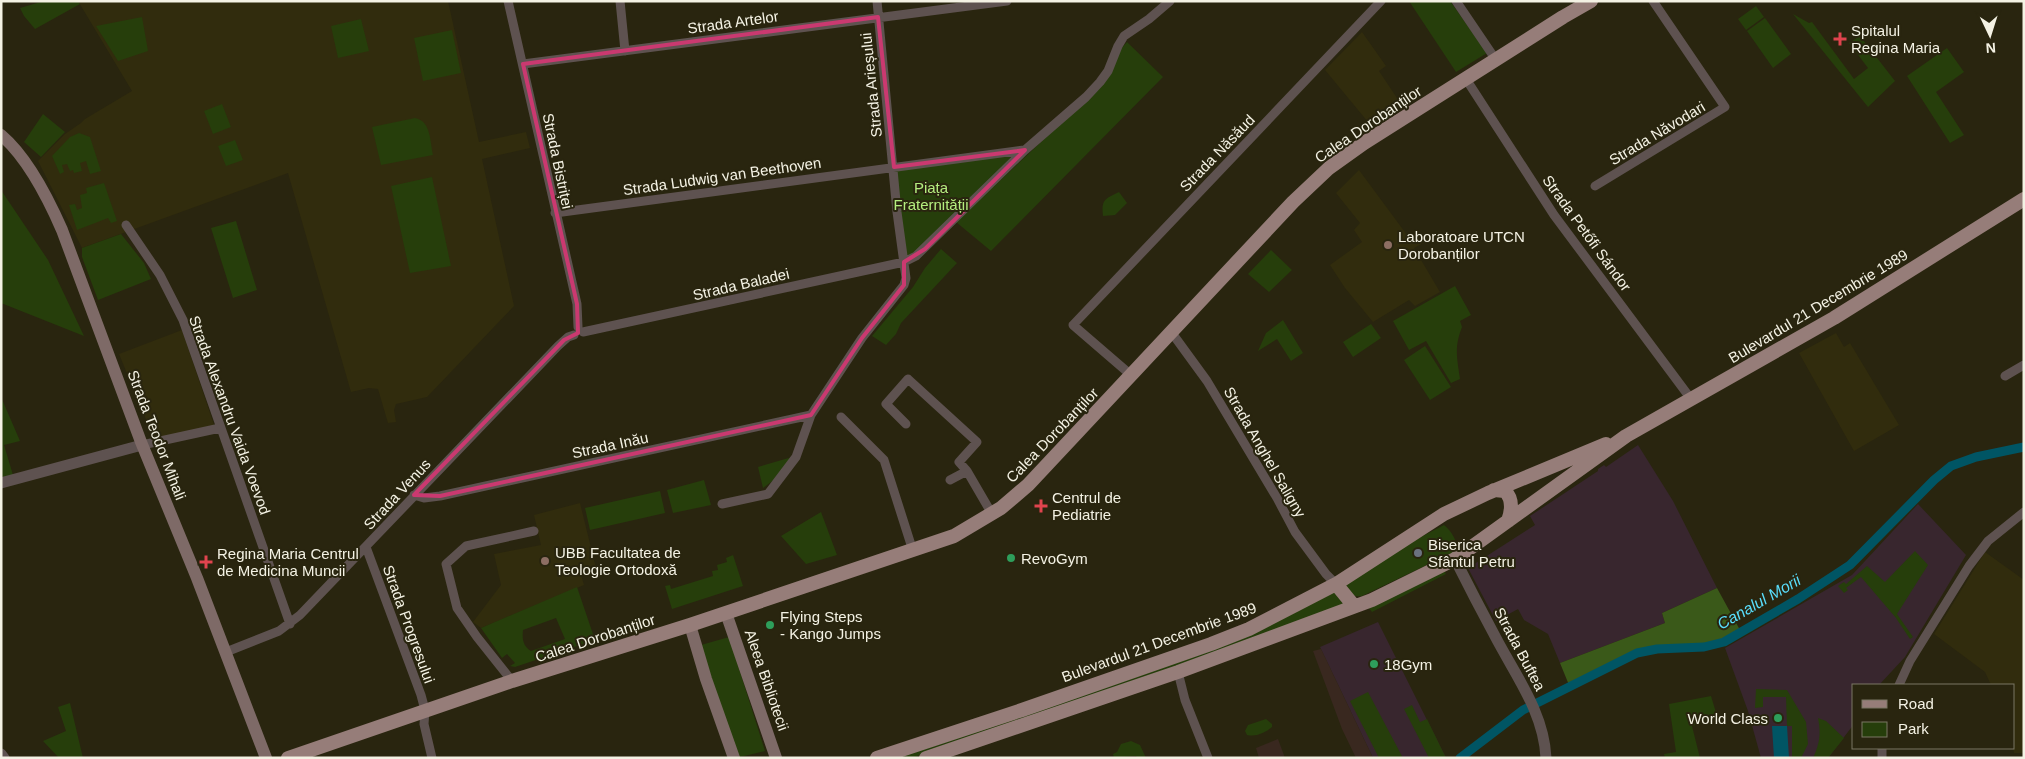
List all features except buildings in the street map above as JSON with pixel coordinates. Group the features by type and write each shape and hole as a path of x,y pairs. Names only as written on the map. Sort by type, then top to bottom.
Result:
{"main road":[{"name":"Calea Dorobanților","path":"288,758 512,681 690,625 913,551 954,536 992,514 1028,485 1172,333 1292,202 1329,168 1366,141 1591,1"},
{"name":"Strada Teodor Mihali","path":"1,135 22,159 53,210 142,445 226,652 266,758"},
{"name":"Bulevardul 21 Decembrie 1989","path":"926,758 1178,672 1403,586 1455,559 1626,436 1834,318 2024,200"},
{"name":"Bulevardul 21 Decembrie 1989","path":"877,758 1227,638 1259,624 1336,584 1439,516 1494,490 1626,436"},
{"path":"1494,490 1505,491 1510,496 1511,506 1508,521"},
{"path":"1336,584 1354,606"},
{"name":"Aleea Bibliotecii","path":"726,613 776,758"},
{"path":"690,625 706,679 734,758"}],"street":[{"name":"Strada Bistriței","path":"508,1 577,304 578,331"},
{"path":"620,1 625,51"},
{"name":"Strada Arieșului","path":"876,1 894,166"},
{"name":"Strada Artelor","path":"523,64 1007,1"},
{"path":"904,262 925,249 1025,150 1100,82 1124,36 1149,19 1170,1"},
{"name":"Strada Năsăud","path":"1131,375 1073,325 1381,1"},
{"path":"1456,1 1496,60"},
{"name":"Strada Năvodari","path":"1595,186 1725,107 1653,1"},
{"name":"Strada Petőfi Sándor","path":"1466,79 1554,215 1691,399"},
{"path":"722,504 768,494 796,458 811,415 862,338 904,286 906,278 894,166 1025,150"},
{"name":"Strada Ludwig van Beethoven","path":"555,213 894,166"},
{"name":"Strada Alexandru Vaida Voevod","path":"126,225 160,275 183,320 290,624"},
{"name":"Strada Baladei","path":"578,331 904,262"},
{"name":"Strada Venus","path":"226,652 279,631 290,624 558,346 578,331"},
{"name":"Strada Anghel Saligny","path":"1172,333 1217,398 1295,532 1326,574 1336,584"},
{"path":"2006,376 2024,365"},
{"path":"906,424 886,404 908,379 977,442 959,462 967,471 992,514"},
{"name":"Strada Inău","path":"414,495 424,498 440,496 811,415"},
{"path":"842,417 884,460 913,551"},
{"path":"1,483 142,445 220,428"},
{"path":"950,480 967,471"},
{"path":"1899,684 1913,656 1969,566 1988,541 2024,512"},
{"path":"512,681 476,637 457,608 446,564 466,546 534,531"},
{"name":"Strada Progresului","path":"366,547 425,710 424,724 432,758"},
{"name":"Strada Buftea","path":"1455,559 1535,711 1541,726 1546,758"},
{"path":"1178,672 1185,700 1208,758"},
{"path":"1,754 4,758"}],"highlighted area":[{"path":"878,17 894,167 1025,150 925,249 904,262 904,285 862,338 811,415 440,496 414,495 564,340 578,333 577,304 523,64"}],"shaded area":[{"path":"78,1 448,1 479,142 526,132 530,148 482,159 514,306 427,397 396,404 394,410 396,422 388,423 378,389 369,388 351,392 288,173 82,248 38,161 65,134 85,119 132,91"},
{"path":"1362,32 1386,66 1379,71 1399,101 1368,122 1325,70"},
{"name":"Laboratoare UTCN Dorobanților","path":"1359,170 1410,239 1417,235 1423,243 1414,248 1440,292 1415,306 1409,300 1373,322 1345,288 1330,265 1362,242 1354,230 1360,223 1336,193"},
{"path":"182,330 214,425 154,439 119,354"},
{"path":"1836,333 1844,347 1850,343 1899,425 1854,451 1799,353"},
{"path":"1638,445 1673,501 1717,588 1662,613 1665,623 1560,663 1548,634 1524,620 1518,609 1496,621 1468,568 1535,525 1530,516 1598,471 1604,465 1606,467"},
{"name":"UBB Facultatea de Teologie Ortodoxă","path":"580,503 596,568 580,572 584,585 481,628 473,622 501,585 494,554 541,545 534,515"},
{"path":"1918,504 1966,555 1905,657 1880,684 1852,684 1852,727 1828,758 1761,758 1748,711 1725,648 1852,575"},
{"path":"1985,552 2024,580 2024,753 2014,753 2013,749 2015,749 2015,684 1991,684 1985,672 1934,634"},
{"path":"1378,622 1446,758 1373,758 1320,647"},
{"path":"1321,649 1373,758 1356,758 1342,729 1313,651"},
{"path":"1278,739 1285,758 1259,758 1256,748"}],"green space":[{"path":"44,1 78,1 80,4 35,29 20,8"},
{"path":"1409,1 1450,1 1487,53 1456,72"},
{"path":"1756,6 1764,17 1746,30 1738,19"},
{"path":"1793,14 1809,23 1812,22 1854,79 1868,68 1849,43 1860,36 1895,81 1868,107"},
{"path":"142,17 148,51 118,61 96,26"},
{"path":"1765,18 1791,54 1773,68 1747,31"},
{"path":"361,19 369,51 338,58 331,26"},
{"path":"452,30 461,73 423,81 414,38"},
{"path":"1127,42 1163,77 991,251 956,222 1106,81 1119,51"},
{"path":"1947,48 1964,72 1936,92 1964,135 1950,143 1907,76"},
{"path":"222,104 231,127 213,134 204,111"},
{"path":"43,114 65,132 41,157 24,142"},
{"path":"415,118 427,127 433,155 381,165 372,127"},
{"path":"79,133 90,137 101,171 90,174 86,161 80,163 82,171 74,173 73,170 70,171 67,164 62,165 64,172 60,174 52,156 70,137"},
{"path":"235,140 243,160 226,166 218,146"},
{"name":"Piața Fraternității","path":"1025,150 904,262 894,167"},
{"path":"432,177 451,266 410,273 391,186"},
{"path":"104,183 117,221 111,223 108,218 77,230 69,205 75,204 77,210 82,208 80,195 87,193 86,188"},
{"path":"1,190 48,260 84,336 1,303"},
{"path":"1119,192 1127,203 1115,215 1103,216 1103,203 1105,200"},
{"path":"236,221 257,290 233,298 211,228"},
{"path":"121,234 144,263 151,279 98,300 82,257 82,248"},
{"path":"941,249 957,263 901,323 896,334 886,345 872,336 913,287 925,268"},
{"path":"1271,250 1292,270 1269,292 1248,274"},
{"path":"1455,286 1471,315 1460,321 1462,327 1457,353 1460,379 1451,383 1426,341 1409,350 1393,321"},
{"path":"1283,320 1303,353 1291,361 1277,339 1258,351 1266,333"},
{"path":"1371,324 1381,338 1353,357 1343,342"},
{"path":"1425,346 1451,387 1430,400 1404,360"},
{"path":"1,397 20,441 4,445 13,475 1,478"},
{"path":"792,457 778,477 763,488 758,467"},
{"path":"704,480 711,505 673,513 667,490"},
{"path":"660,491 665,513 590,530 585,508"},
{"path":"821,512 837,555 806,564 781,536"},
{"path":"1444,525 1449,529 1457,543 1458,550 1362,596 1355,596 1350,593 1346,585 1392,552"},
{"path":"1915,551 1928,565 1897,614 1913,637 1910,639 1896,618 1861,577 1846,588 1848,590 1844,593 1838,586 1844,582 1846,584 1867,566 1885,582"},
{"path":"733,555 743,586 672,609 665,586 670,585 671,589 713,576 712,571 718,570 717,565 727,562 726,558"},
{"path":"1443,569 1446,574 1372,612 1367,606"},
{"path":"577,587 595,640 515,667 510,666 515,663 507,654 502,658 481,628","holes":["556,618 565,639 531,651 524,642 523,630"]},
{"path":"1717,588 1740,630 1718,641 1703,644 1655,647 1636,651 1569,685 1560,663 1665,623 1662,613"},
{"path":"1336,590 1348,605 1214,654 912,758 884,758 1212,647"},
{"path":"729,637 765,751 736,758 701,645"},
{"path":"1756,689 1787,690 1806,722 1808,744 1801,758 1792,758 1792,726 1787,726 1786,697 1763,697 1763,707 1755,708"},
{"path":"1368,692 1403,758 1379,758 1350,701"},
{"path":"1711,696 1718,719 1692,726 1700,758 1665,758 1664,754 1676,752 1669,704"},
{"path":"70,703 83,758 59,758 43,741 66,731 58,707"},
{"path":"1412,705 1420,722 1427,719 1446,758 1429,758 1404,709"},
{"path":"1818,718 1826,721 1844,738 1828,758 1813,758 1819,738"},
{"path":"1266,719 1272,724 1272,727 1260,734 1247,735 1245,731 1248,725"},
{"path":"1131,741 1140,745 1146,758 1137,758 1136,756 1114,758 1113,754 1117,752 1121,744"}],"water":[{"path":"1772,726 1787,726 1789,758 1774,758"}],"waterway":[{"name":"Canalul Morii","path":"1460,758 1523,710 1637,653 1657,649 1704,647 1724,642 1798,599 1850,565 1934,480 1951,466 1976,457 2024,447"}],"place":[{"name":"Spitalul Regina Maria","path":"1840,39"},
{"name":"Laboratoare UTCN Dorobanților","path":"1388,245"},
{"name":"Centrul de Pediatrie","path":"1041,506"},
{"name":"Biserica Sfântul Petru","path":"1418,553"},
{"name":"RevoGym","path":"1011,558"},
{"name":"UBB Facultatea de Teologie Ortodoxă","path":"545,561"},
{"name":"Regina Maria Centrul de Medicina Muncii","path":"206,562"},
{"name":"Flying Steps - Kango Jumps","path":"770,625"},
{"name":"18Gym","path":"1374,664"},
{"name":"World Class","path":"1778,718"}]}
